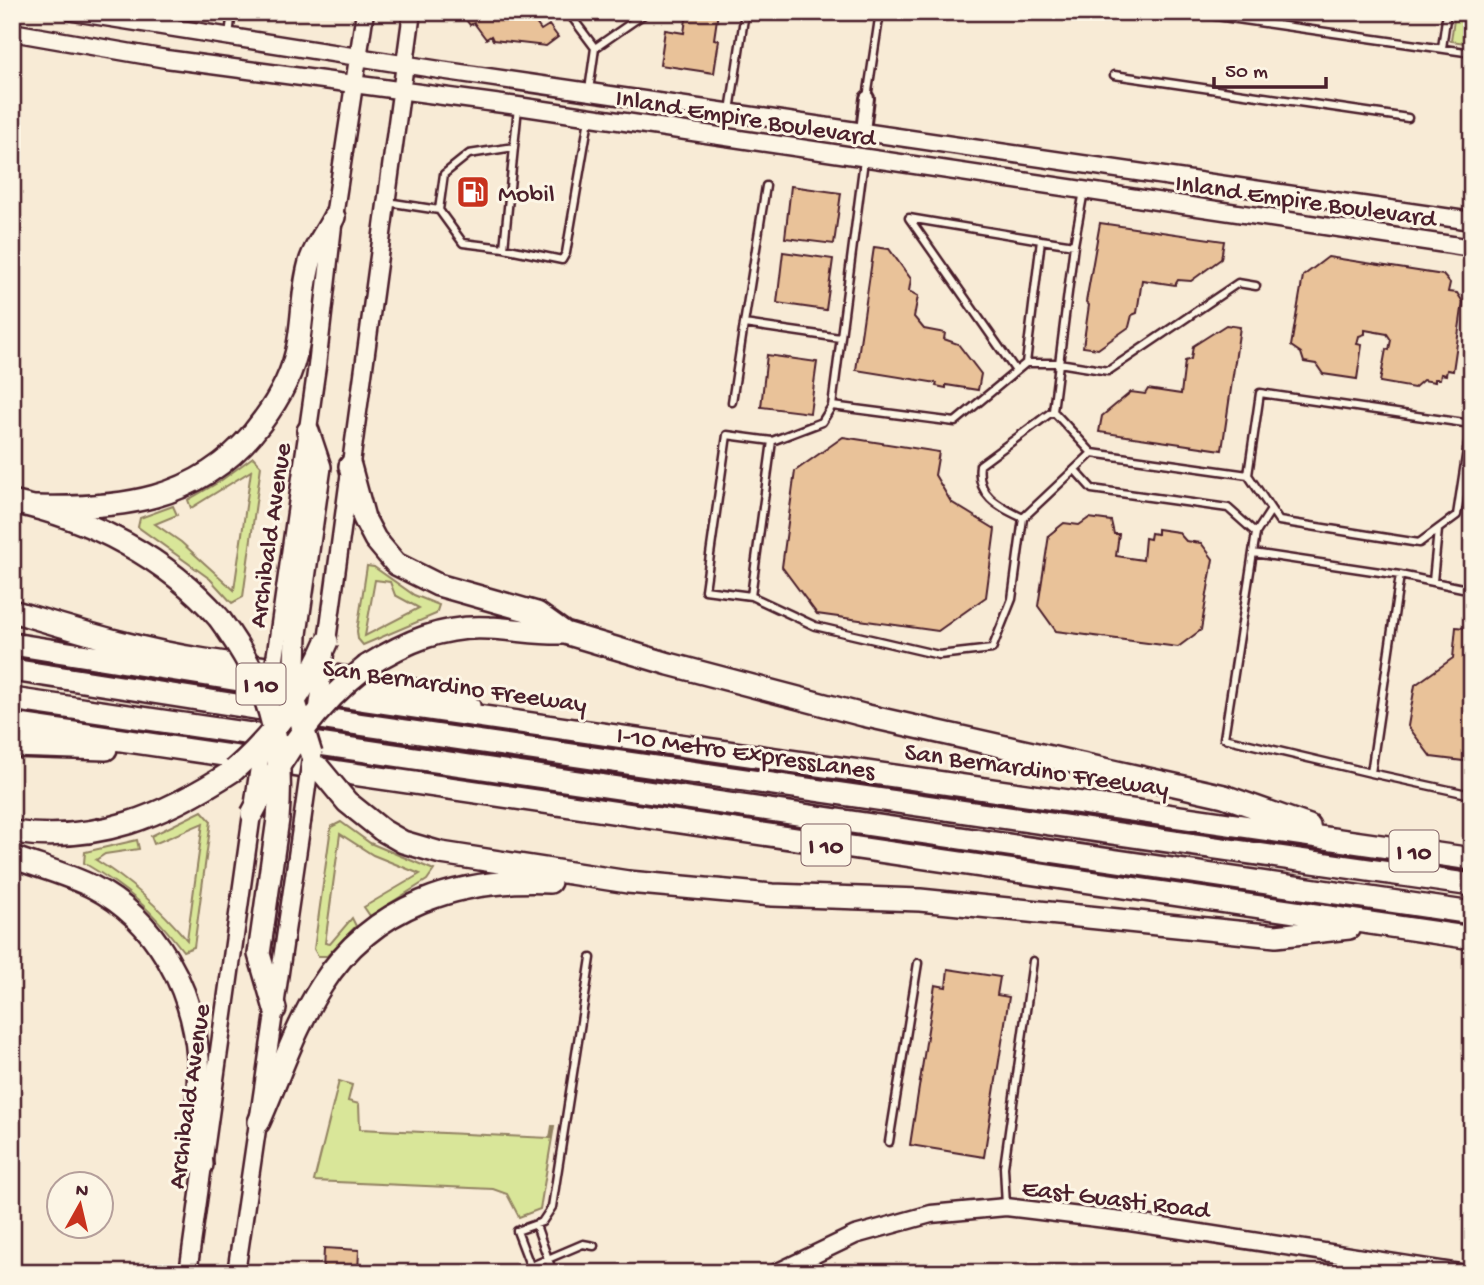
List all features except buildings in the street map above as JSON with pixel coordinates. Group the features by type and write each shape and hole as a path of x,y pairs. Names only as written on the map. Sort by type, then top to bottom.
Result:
{"highway":[{"path":"36,507 102,508 150,500 182,489 232,457 265,418 290,372 300,332 311,259 334,217"},
{"path":"308,431 320,467 287,632 295,699 311,754 347,802 382,830 403,842 441,853 628,882 772,895 920,900 1276,936 1379,925"},
{"path":"350,466 364,518 375,540 396,564 438,585 537,613 565,632 802,700 1224,796 1357,842"},
{"path":"12,502 36,507 122,542 150,558 185,584 219,618 252,668 269,705 269,736 279,763 278,818 258,954 275,1009"},
{"path":"12,611 97,636 201,659 430,692 510,720"},
{"path":"252,814 279,763 317,712 343,685 367,666 406,643 454,629 488,628 529,634 565,632"},
{"path":"12,832 76,834 132,824 202,790 233,770 269,736 315,669 327,641"},
{"name":"San Bernardino Freeway","path":"12,644 510,720 1472,859"},
{"name":"I-10 Metro ExpressLanes","path":"12,670 351,723 1472,885"},
{"name":"I-10 Metro ExpressLanes","path":"12,699 1472,913"},
{"name":"I 10","path":"12,724 1472,938"},
{"path":"12,746 181,749"},
{"path":"12,857 80,881 111,898 144,926 166,957 180,983 197,1041 200,1089 197,1126 202,1165"},
{"path":"259,1122 307,1012 323,983 364,938 397,914 447,891 490,883 549,882 584,886 628,882"}],"main road":[{"name":"Inland Empire Boulevard","path":"73,12 589,92 1472,221"},
{"name":"Archibald Avenue","path":"308,431 334,217 365,12"},
{"path":"236,1273 302,822 412,12"},
{"name":"Inland Empire Boulevard","path":"12,32 132,54 519,106 1472,248"},
{"name":"Archibald Avenue","path":"269,705 287,632"},
{"name":"Archibald Avenue","path":"188,1273 252,814 269,736"},
{"name":"East Guasti Road","path":"776,1273 868,1231 931,1214 1006,1208 1130,1222 1458,1273"}],"street":[{"path":"863,131 867,98"}],"lane":[{"path":"229,35 232,12"},
{"path":"568,12 595,48 589,92"},
{"path":"595,48 647,12"},
{"path":"730,111 745,12"},
{"path":"867,98 880,12"},
{"path":"1188,12 1472,53"},
{"path":"1442,48 1447,12"},
{"path":"1114,75 1408,118"},
{"path":"504,248 519,106"},
{"path":"514,148 469,154 444,174 439,210 463,243 562,260 566,253 589,117"},
{"path":"864,158 832,406 822,422 772,441 727,435 705,590 751,596 815,626 939,655 992,649 1012,599 1023,518 1092,453"},
{"path":"732,402 766,186"},
{"path":"1023,518 986,497 978,481 980,465 1054,411 1074,245 1084,191"},
{"path":"385,202 439,210"},
{"path":"1016,371 909,218 1074,245"},
{"path":"1026,363 1041,240"},
{"path":"832,406 955,422 1026,363 1059,363 1108,371 1238,283 1256,286"},
{"path":"744,324 840,338"},
{"path":"1260,393 1471,421 1457,515 1419,543 1279,522 1248,475 1260,393"},
{"path":"1054,411 1092,453 1248,475"},
{"path":"751,596 772,441"},
{"path":"1075,470 1092,489 1228,508 1256,534"},
{"path":"1272,510 1256,534 1224,738 1472,795"},
{"path":"1433,581 1438,530"},
{"path":"1253,553 1400,575 1472,590"},
{"path":"1371,773 1400,575"},
{"path":"532,1269 517,1231 536,1225 549,1215 552,1207 591,958"},
{"path":"1006,1208 1004,1167 1033,961"},
{"path":"889,1142 918,963"},
{"path":"536,1225 554,1273"},
{"path":"515,1273 532,1269 583,1244 594,1246"}],"green space":[{"path":"1455,12 1472,12 1472,44 1451,41"},
{"path":"253,457 261,466 243,597 232,603 210,579 138,527 140,518 173,506 177,515 155,524 181,542 234,590 251,471 191,508 188,500"},
{"path":"367,566 374,567 414,595 439,605 436,614 363,645 358,639","holes":["375,580 390,582 395,595 419,608 365,636"]},
{"path":"202,811 211,821 194,947 183,951 139,901 84,863 85,852 137,840 139,849 105,854 96,860 145,896 187,940 203,823 154,844 151,836"},
{"path":"341,822 370,843 434,870 427,880 370,916 364,907 420,874 373,855 340,834 325,943 330,944 352,918 356,926 327,956 318,956 314,949 331,827"},
{"path":"339,1081 352,1085 348,1101 359,1104 360,1129 550,1138 554,1126 540,1209 519,1217 507,1194 493,1189 314,1181"}],"place":[{"name":"Mobil","path":"473,192"}]}
